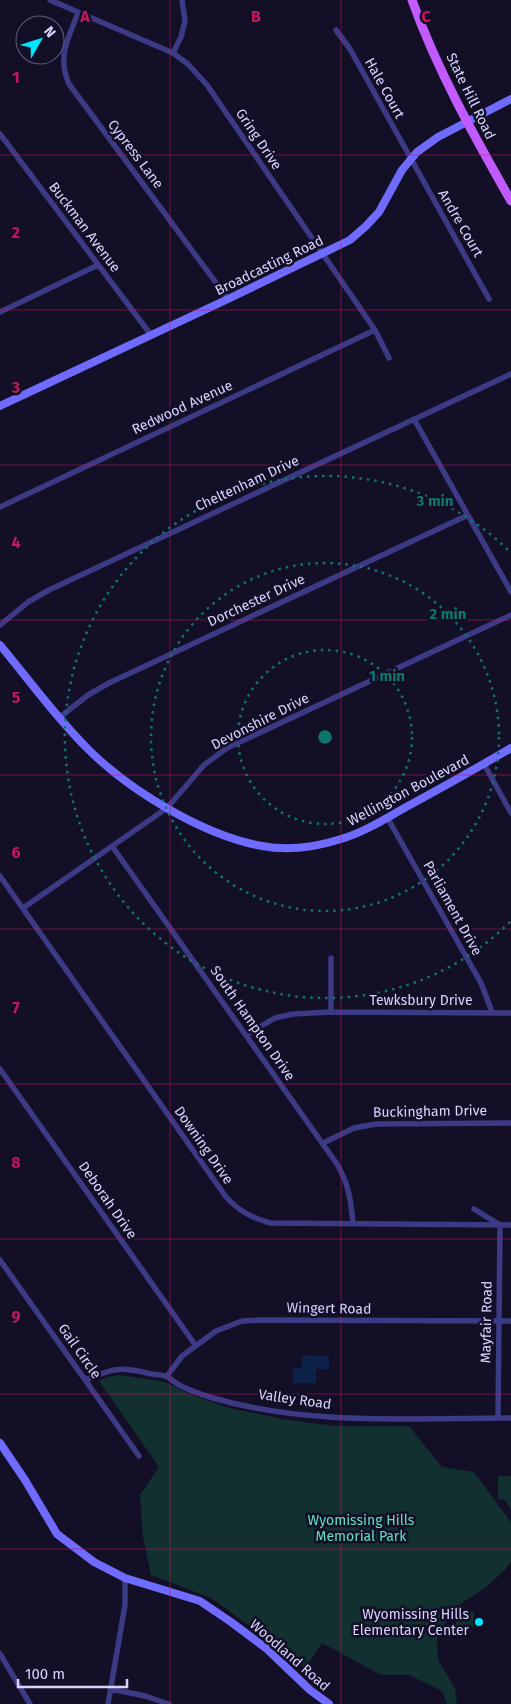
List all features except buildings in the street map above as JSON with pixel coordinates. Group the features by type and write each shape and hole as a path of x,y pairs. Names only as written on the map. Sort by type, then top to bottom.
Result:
{"main road":[{"name":"State Hill Road","path":"412,0 438,64 467,122 511,201"}],"street":[{"name":"Gring Drive","path":"50,0 173,53 188,64 207,85 375,330 389,358"},
{"path":"173,53 181,37 185,22 182,0"},
{"name":"Cypress Lane","path":"78,13 63,55 64,70 69,84 228,299"},
{"name":"Hale Court","path":"336,30 350,49 410,159"},
{"name":"Broadcasting Road","path":"0,406 350,240 374,218 383,206 402,170 410,159 427,144 511,99"},
{"name":"Buckman Avenue","path":"0,134 151,335"},
{"name":"Andre Court","path":"410,159 490,298"},
{"path":"0,312 98,265"},
{"name":"Redwood Avenue","path":"0,507 375,330"},
{"name":"Cheltenham Drive","path":"0,625 28,602 49,590 511,374"},
{"path":"414,419 511,592"},
{"name":"Dorchester Drive","path":"60,716 88,695 109,684 468,515"},
{"name":"Devonshire Drive","path":"23,908 167,808 198,770 227,748 511,615"},
{"name":"Wellington Boulevard","path":"0,645 79,739 104,764 167,808 227,837 256,845 300,847 327,843 352,835 511,748"},
{"path":"484,764 511,813"},
{"name":"Parliament Drive","path":"387,817 481,983 492,1012"},
{"name":"South Hampton Drive","path":"112,846 337,1164 348,1184 353,1224"},
{"name":"Downing Drive","path":"0,876 233,1206 252,1218 270,1223 511,1225"},
{"path":"331,958 331,1012"},
{"name":"Tewksbury Drive","path":"246,1035 265,1023 293,1014 331,1012 511,1013"},
{"name":"Deborah Drive","path":"0,1069 196,1346"},
{"name":"Buckingham Drive","path":"323,1143 354,1128 376,1124 511,1123"},
{"path":"474,1209 500,1225"},
{"name":"Mayfair Road","path":"498,1418 500,1225"},
{"name":"Gail Circle","path":"0,1260 139,1456"},
{"name":"Wingert Road","path":"167,1376 182,1356 220,1328 242,1321 511,1321"},
{"name":"Valley Road","path":"85,1380 104,1372 124,1369 167,1376 180,1386 213,1398 295,1414 331,1418 511,1418"},
{"name":"Woodland Road","path":"0,1443 25,1480 57,1534 94,1562 125,1578 200,1601 267,1649 310,1690 330,1704"},
{"path":"108,1704 125,1605 125,1578"},
{"path":"0,1654 30,1704"},
{"path":"111,1689 145,1696 169,1704"}],"green space":[{"name":"Wyomissing Hills Memorial Park","path":"120,1375 165,1382 187,1393 225,1407 282,1419 335,1426 409,1426 442,1467 474,1472 511,1522 511,1561 506,1569 486,1587 456,1607 437,1636 438,1660 455,1688 457,1704 447,1704 442,1691 409,1675 381,1675 322,1643 305,1669 211,1598 151,1575 143,1537 140,1495 159,1467 99,1381 107,1377"},
{"path":"498,1476 511,1476 511,1510 505,1500 498,1499"},
{"path":"456,1611 474,1612 474,1627 456,1627"}],"water":[{"path":"302,1355 329,1356 329,1369 316,1369 316,1383 293,1383 293,1368 302,1368"}],"place":[{"name":"Wyomissing Hills Elementary Center","path":"479,1622"}]}
